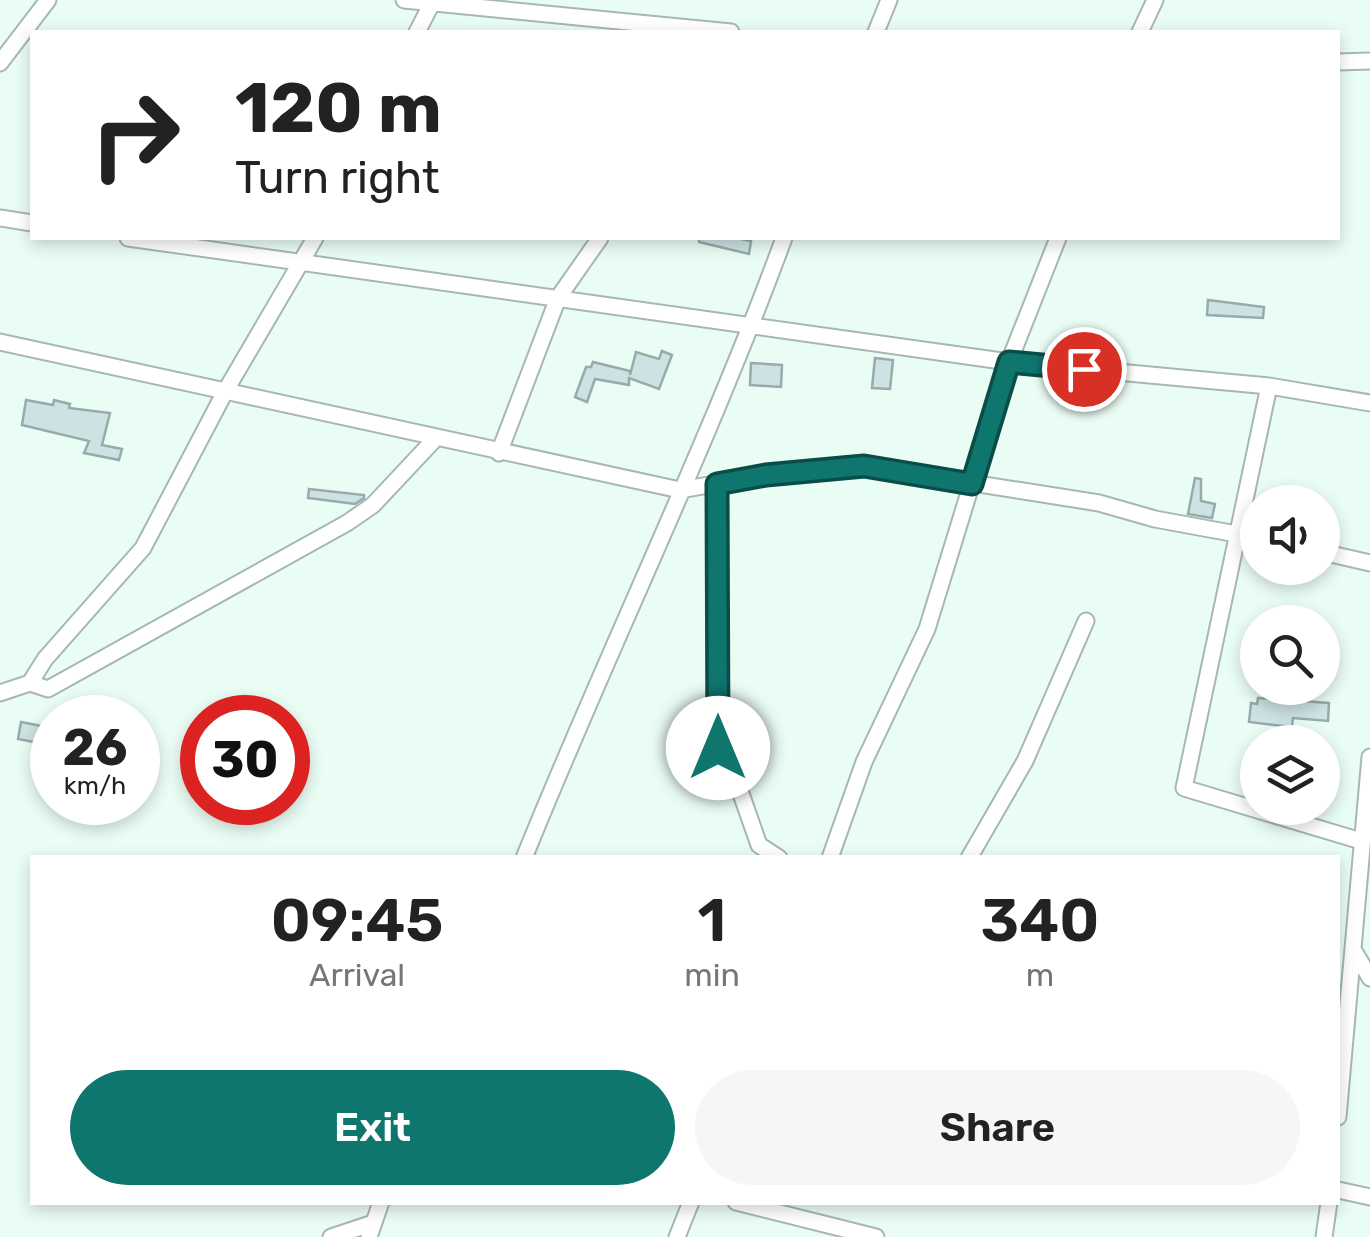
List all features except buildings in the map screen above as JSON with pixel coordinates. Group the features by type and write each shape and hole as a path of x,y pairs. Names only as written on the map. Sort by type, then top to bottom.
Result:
{"street":[{"path":"0,63 48,0"},
{"path":"404,0 687,30"},
{"path":"877,30 889,0"},
{"path":"1141,30 1155,0"},
{"path":"418,30 432,3"},
{"path":"1340,62 1370,61"},
{"path":"0,218 30,223"},
{"path":"141,240 1009,362 1269,386 1370,402"},
{"path":"0,693 30,683 45,659 144,548 226,390 314,240"},
{"path":"499,452 558,298 599,240"},
{"path":"525,855 577,726 752,324 783,240"},
{"path":"831,855 864,762 926,629 1009,362 1057,240"},
{"path":"0,342 680,490 766,475 864,466 1099,504 1155,519 1240,534 1184,788 1361,841"},
{"path":"1250,485 1269,386"},
{"path":"30,683 48,690 347,522 373,504 435,438"},
{"path":"717,484 718,748 739,788 759,845 774,855"},
{"path":"1340,556 1370,563"},
{"path":"971,855 1025,761 1086,621"},
{"path":"1340,1096 1370,757"},
{"path":"1354,951 1370,978"},
{"path":"1340,1190 1370,1197"},
{"path":"330,1237 371,1230 381,1205"},
{"path":"676,1237 691,1205"},
{"path":"748,1205 876,1237"},
{"path":"1324,1237 1329,1205"}],"route":[{"path":"718,748 717,484 864,466 972,484 1009,362 1084,369"}]}
